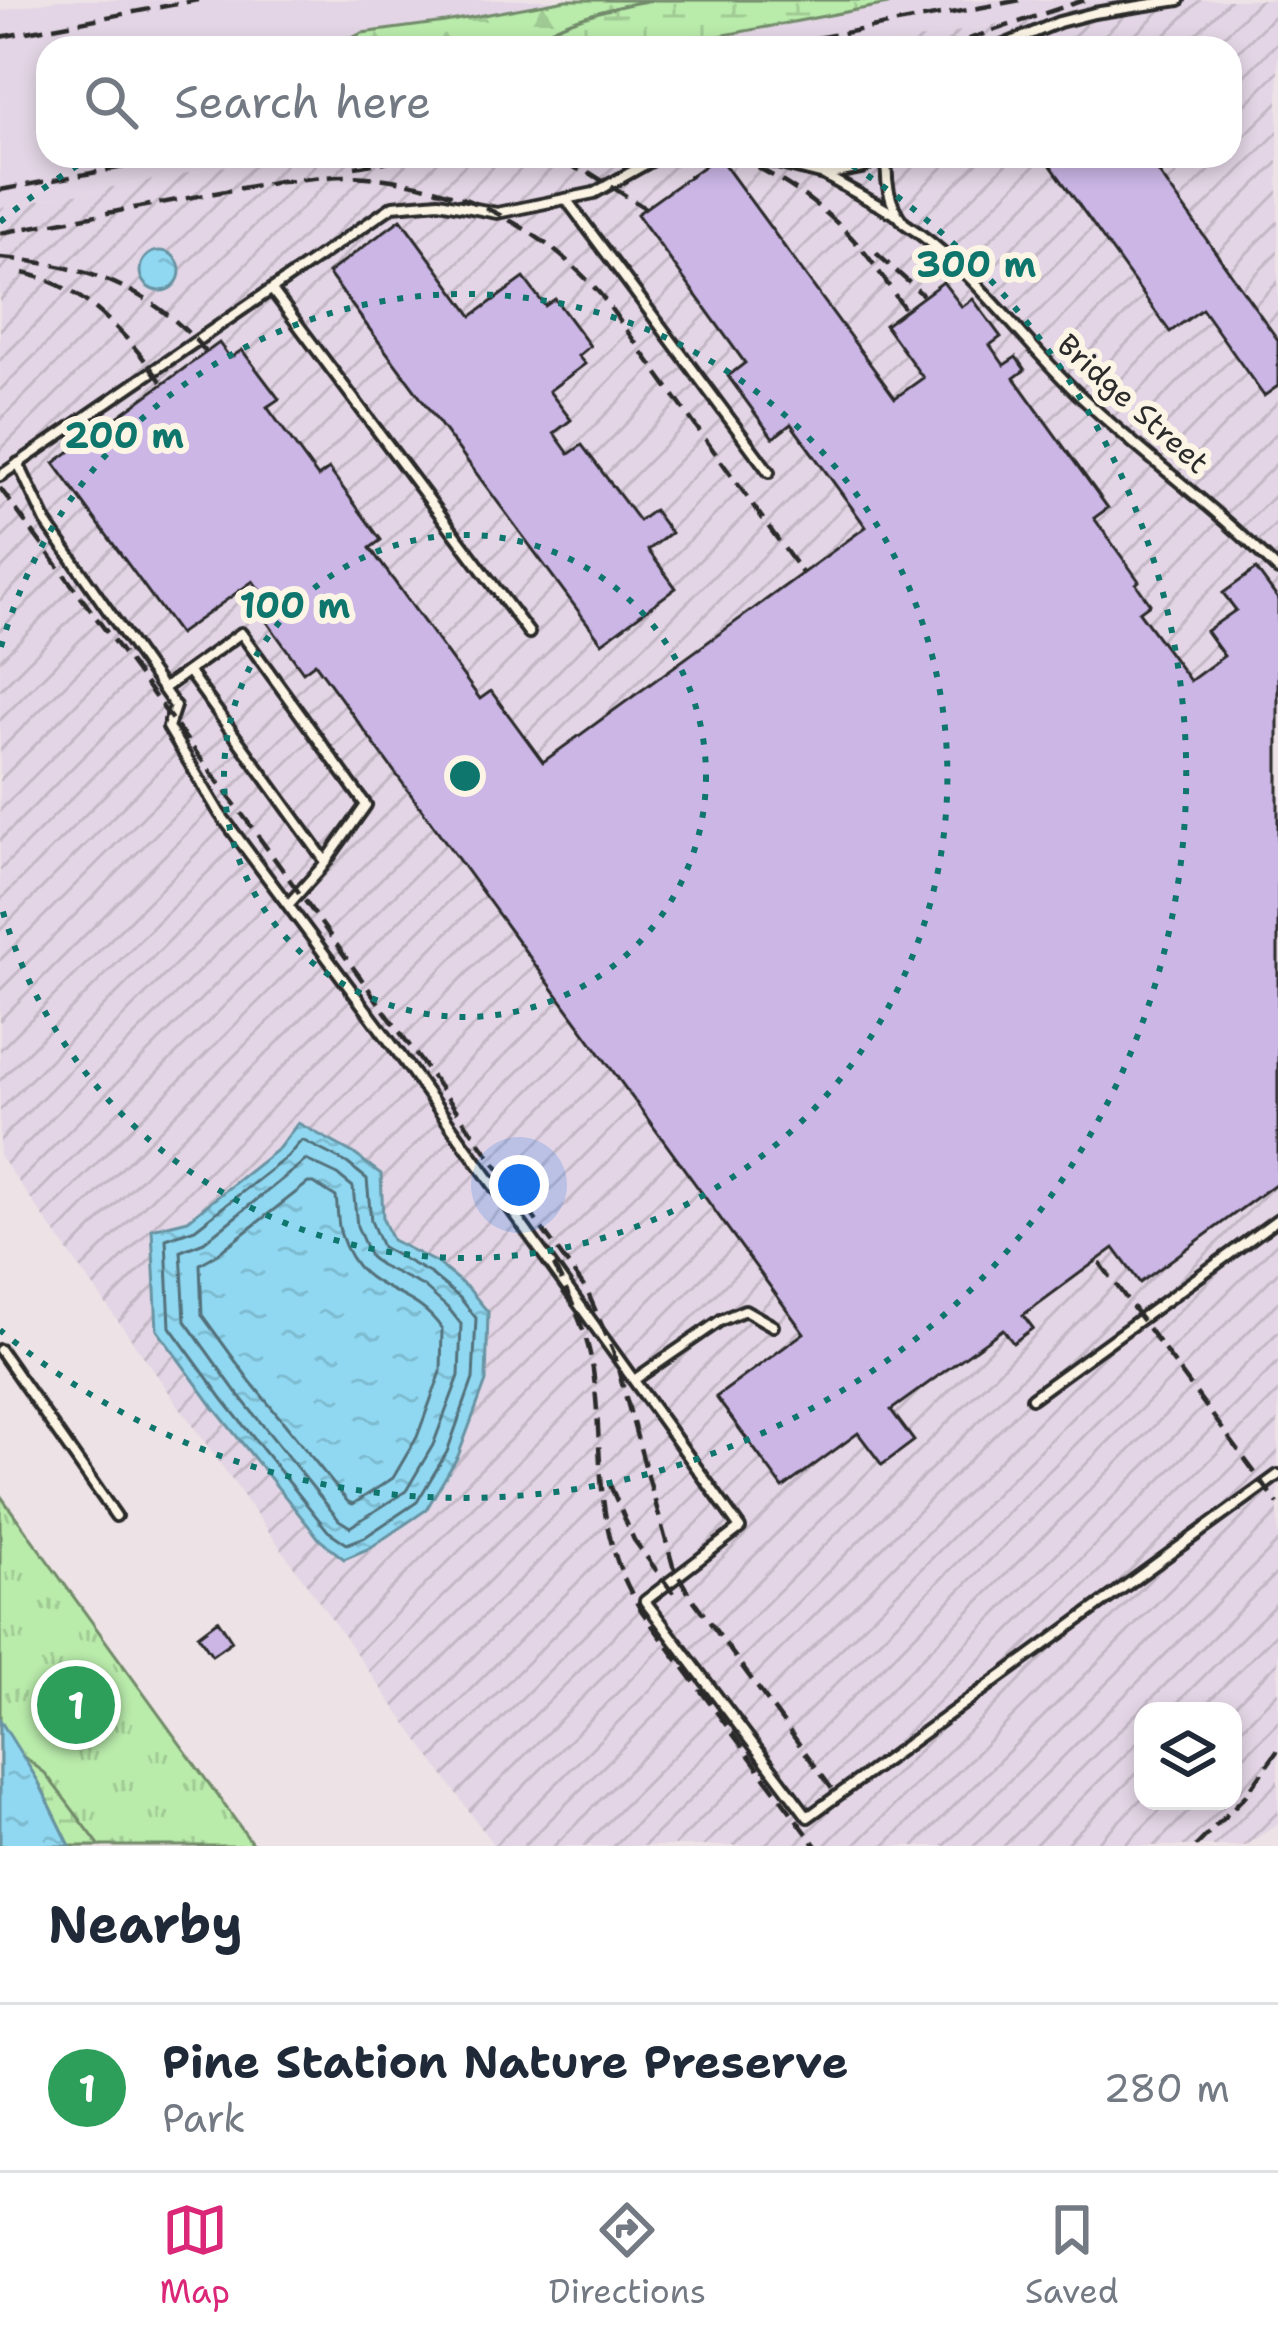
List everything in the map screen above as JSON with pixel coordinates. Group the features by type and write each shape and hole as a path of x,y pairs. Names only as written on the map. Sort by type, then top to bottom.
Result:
{"lane":[{"path":"1026,36 1094,13 1179,0"},
{"path":"0,476 393,206 440,202 497,213 594,193 639,168"},
{"name":"Bridge Street","path":"797,168 824,175 896,215 966,271 1075,390 1278,570"},
{"path":"824,175 862,168"},
{"path":"885,168 896,215"},
{"path":"566,199 769,472"},
{"path":"272,290 529,634"},
{"path":"18,464 46,522 175,706 168,727 220,814 403,1058 740,1528 645,1601 808,1817 1278,1475"},
{"path":"163,689 241,633 366,805 288,905"},
{"path":"188,671 326,862"},
{"path":"1032,1398 1278,1219"},
{"path":"634,1380 721,1320 745,1310 773,1326"},
{"path":"0,1350 116,1516"}],"shaded area":[{"path":"57,0 1125,0 933,36 36,36 36,168 215,168 0,208 0,11"},
{"path":"1125,0 1278,0 1278,1824 1245,1846 494,1846 0,1156 0,208 215,168 1242,168 1242,36 933,36"}],"green space":[{"path":"566,0 653,0 566,23 541,36 356,36"},
{"path":"653,0 909,0 719,36 541,36 604,11"},
{"path":"0,1495 254,1846 0,1846"},
{"path":"21,1755 45,1773 100,1846 70,1846"}],"water":[{"path":"160,251 174,257 180,271 174,285 160,291 146,285 140,271 146,257"},
{"path":"298,1123 381,1174 383,1219 392,1240 437,1263 488,1312 486,1381 458,1456 426,1510 370,1548 344,1559 320,1540 157,1330 152,1229 188,1220 279,1148"},
{"path":"0,1720 38,1781 70,1846 0,1846"}],"building":[{"path":"701,168 727,168 895,398 923,378 885,325 943,282 962,307 973,299 1001,337 990,345 1004,365 1016,357 1025,370 1014,378 1108,508 1094,518 1139,581 1136,584 1150,604 1139,612 1190,681 1224,656 1206,631 1236,610 1223,593 1256,569 1278,599 1278,1182 1140,1283 1114,1248 1023,1315 1033,1328 1013,1343 1003,1329 891,1410 914,1441 882,1465 858,1433 783,1488 716,1397 804,1333 315,663 303,672 260,612 270,605 253,581 179,634 54,463 219,343 230,358 242,350 279,399 267,407 318,477 329,469 381,540 370,548 480,699 491,691 543,762 866,527 791,424 773,438 728,376 745,363 637,214"},
{"path":"1053,168 1156,168 1278,340 1278,386 1264,396 1202,309 1170,332"},
{"path":"401,219 472,316 524,278 545,306 555,299 590,346 578,356 585,364 549,391 571,420 554,433 569,454 582,445 639,521 654,510 671,533 648,550 676,588 602,643 328,273"},
{"path":"218,1620 232,1641 212,1655 198,1635"}],"railway":[{"path":"0,37 198,0"},
{"path":"828,36 1021,0"},
{"path":"978,36 1084,0"},
{"path":"0,190 118,168"},
{"path":"574,168 645,208"},
{"path":"758,168 837,223 904,308"},
{"path":"274,182 348,176 420,185 488,209 548,246 601,295 802,573"},
{"path":"0,233 290,179"},
{"path":"876,253 923,295"},
{"path":"0,258 60,266 114,283 162,310 206,352"},
{"path":"23,273 66,289 103,315 163,384"},
{"path":"0,488 587,1291 613,1351 673,1566 832,1789"},
{"path":"1100,1263 1278,1504"},
{"path":"554,1265 591,1356 607,1524 626,1583 643,1613 816,1846"},
{"path":"610,1485 634,1540 673,1593"},
{"path":"1196,1846 1246,1795 1278,1750"}],"place":[{"name":"Pine Station Nature Preserve","path":"76,1705"}]}
